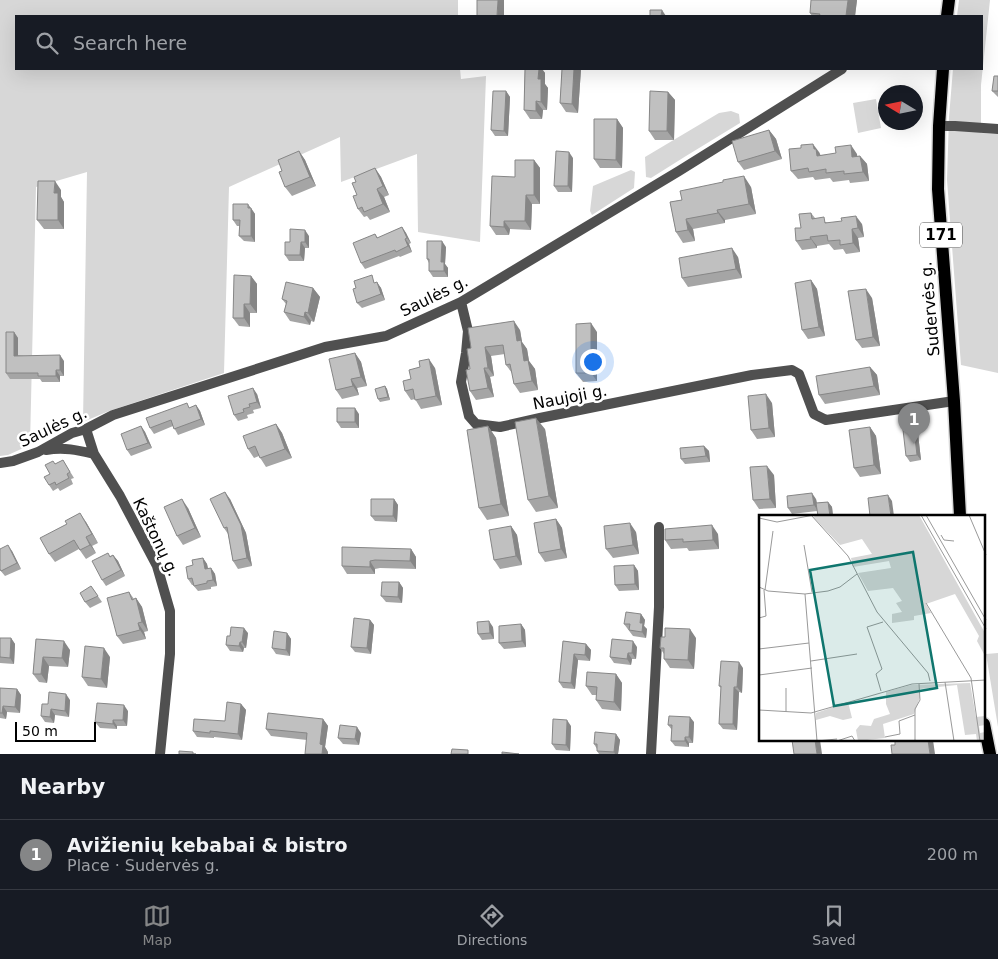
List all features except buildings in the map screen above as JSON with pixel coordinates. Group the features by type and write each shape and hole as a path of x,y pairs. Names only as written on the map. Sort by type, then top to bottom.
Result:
{"main road":[{"path":"947,15 949,0"},
{"name":"Sudervės g.","path":"943,70 939,126 938,189 954,401 960,515"},
{"path":"986,734 990,754"}],"street":[{"name":"Saulės g.","path":"0,463 13,462 38,452 72,434 86,430 113,415 325,348 386,336 461,302 679,171 840,70"},
{"path":"939,126 998,129"},
{"name":"Naujoji g.","path":"461,302 468,330 461,382 469,416 476,424 500,427 752,375 792,370 799,374 814,414 826,420 954,401"},
{"name":"Kaštonų g.","path":"86,430 94,454 120,496 157,566 170,611 170,654 160,754"},
{"path":"38,452 56,448 72,449 94,454"},
{"path":"651,754 659,608 659,527"}],"shaded area":[{"path":"0,0 458,0 458,15 15,15 15,70 460,70 461,79 486,76 480,242 418,232 417,154 341,182 340,137 229,187 224,373 109,411 83,422 87,172 36,187 30,445 8,455 0,456"},
{"path":"959,0 990,0 983,66 983,15 957,15"},
{"path":"953,70 983,70 981,133 998,134 998,373 961,365 947,180"},
{"path":"876,99 878,129 858,133 853,103"},
{"path":"731,111 739,114 740,123 651,178 646,177 645,157 719,113"},
{"path":"631,170 635,172 634,188 592,215 590,211 593,186"},
{"path":"998,653 998,727 986,654"}],"place":[{"name":"Avižienių kebabai & bistro","path":"914,444"}]}
